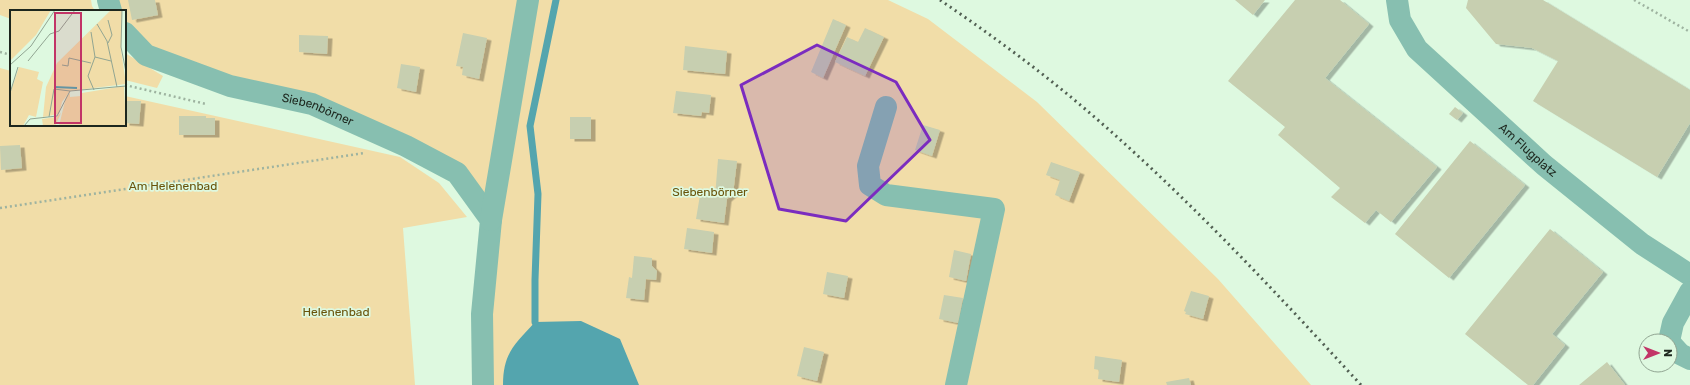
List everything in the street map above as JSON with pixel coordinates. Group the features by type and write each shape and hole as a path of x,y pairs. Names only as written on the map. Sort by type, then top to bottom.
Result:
{"street":[{"path":"108,0 111,10"},
{"path":"483,385 482,314 491,220 528,0"},
{"name":"Am Flugplatz","path":"1397,0 1400,20 1417,49 1544,164 1642,244 1690,275"},
{"name":"Siebenbörner","path":"126,34 146,55 230,86 312,104 406,146 457,173 491,220"},
{"path":"886,107 868,166 870,185 886,195 994,209 956,385"},
{"path":"1671,333 1673,323 1690,292"},
{"path":"1678,352 1690,359"}],"path":[{"path":"1634,0 1690,32"},
{"path":"0,52 10,55"},
{"path":"0,208 368,153"}],"highlighted area":[{"path":"817,45 896,82 930,140 846,221 779,209 741,85"}],"green space":[{"path":"0,0 91,0 94,10 10,10 10,19 0,15"},
{"name":"Siebenbörner","path":"109,0 888,0 928,19 1037,102 1218,279 1311,385 491,385 491,315 497,218 456,163 146,55 126,34 126,10 111,10"},
{"path":"126,54 163,76 157,88 126,80"},
{"path":"0,68 10,71 10,126 126,126 126,96 400,157 439,183 467,217 403,228 415,385 0,385"}],"water":[{"path":"581,321 620,339 639,385 503,385 505,365 508,357 516,343 535,322"}],"building":[{"path":"128,0 155,0 158,15 132,20"},
{"path":"1235,0 1265,0 1253,15"},
{"path":"1295,0 1340,0 1369,24 1325,78 1437,167 1391,222 1376,210 1365,223 1331,197 1340,188 1278,135 1285,127 1228,81"},
{"path":"1468,0 1543,0 1690,90 1690,123 1657,177 1533,101 1558,61 1532,48 1496,44 1466,8"},
{"path":"833,19 846,25 823,78 811,72"},
{"path":"865,28 884,37 865,76 835,62 847,37 858,42"},
{"path":"463,33 487,38 479,79 462,75 463,67 456,66"},
{"path":"299,35 328,36 327,54 299,52"},
{"path":"685,46 727,51 725,74 683,70"},
{"path":"401,64 420,67 416,92 397,88"},
{"path":"676,91 711,95 709,113 702,112 701,116 673,113"},
{"path":"126,101 141,101 139,124 126,123"},
{"path":"1455,107 1463,113 1457,120 1449,114"},
{"path":"179,116 206,116 206,118 215,118 215,135 179,135"},
{"path":"570,117 591,117 591,139 570,139"},
{"path":"923,125 940,130 932,156 915,150"},
{"path":"1470,141 1525,185 1449,278 1395,234"},
{"path":"20,145 22,168 1,170 0,146"},
{"path":"718,159 737,161 733,194 727,199 724,223 696,219 700,195 715,197"},
{"path":"1051,162 1080,172 1069,201 1055,195 1060,180 1046,175"},
{"path":"687,228 714,232 712,253 684,249"},
{"path":"1550,229 1603,272 1552,334 1565,345 1533,385 1528,385 1465,334"},
{"path":"954,250 971,254 966,281 949,277"},
{"path":"634,256 652,258 652,266 657,271 656,280 646,279 644,300 626,298 629,277 632,278"},
{"path":"827,272 848,276 844,298 823,294"},
{"path":"1191,291 1209,296 1203,319 1185,314 1186,312 1184,311"},
{"path":"944,295 963,298 958,323 939,319"},
{"path":"804,347 824,352 817,381 797,376"},
{"path":"1095,356 1122,360 1119,382 1098,379 1099,370 1094,369"},
{"path":"1607,362 1625,385 1579,385"},
{"path":"1189,378 1191,385 1167,385 1166,382"}],"waterway":[{"name":"Siebenbörner","path":"535,322 538,194 530,126 556,0"}],"railway":[{"path":"940,0 993,37 1061,89 1116,136 1189,204 1259,275 1361,385"}],"park label":[{"name":"Am Helenenbad","path":"173,186"},
{"name":"Helenenbad","path":"336,312"}]}
